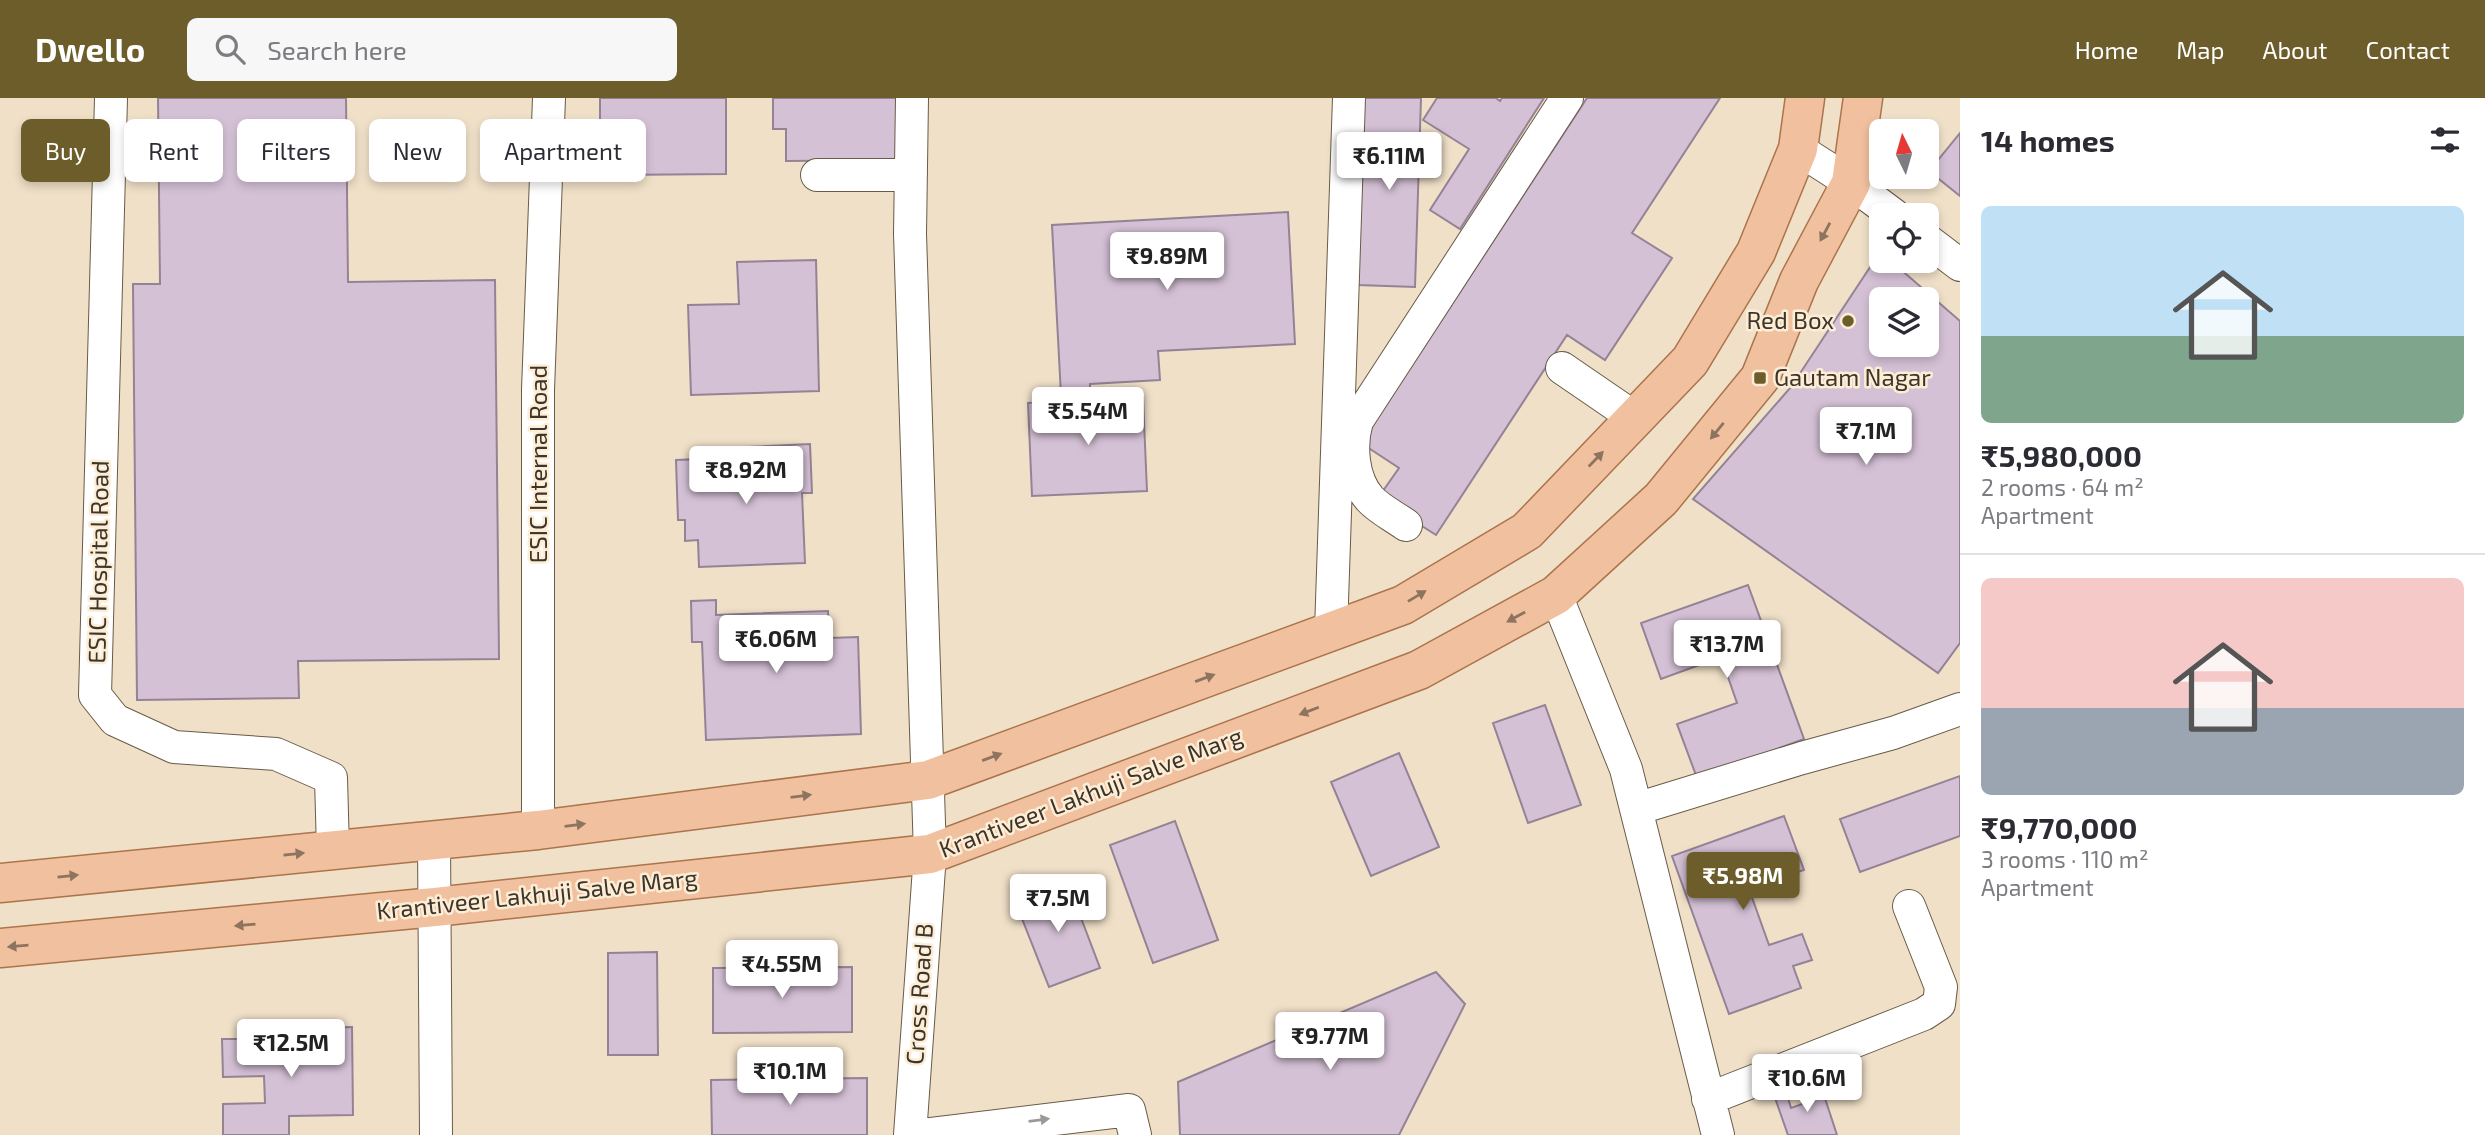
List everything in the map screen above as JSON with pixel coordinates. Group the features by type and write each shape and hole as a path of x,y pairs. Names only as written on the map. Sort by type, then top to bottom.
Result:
{"main road":[{"path":"0,883 538,830 928,780 1403,605 1527,531 1690,361 1756,251 1798,149 1805,98"},
{"name":"Krantiveer Lakhuji Salve Marg","path":"0,947 435,907 930,854 1419,670 1556,595 1661,499 1760,378 1799,281 1851,183 1863,98"}],"street":[{"name":"ESIC Hospital Road","path":"111,98 95,695 116,720 174,747 276,754 331,778 333,850"},
{"name":"ESIC Internal Road","path":"538,830 538,390 549,98"},
{"name":"Cross Road B","path":"910,1135 930,854 910,234 912,98"},
{"path":"1331,632 1349,98"},
{"path":"1406,525 1370,499 1360,481 1352,437 1357,421 1567,98"},
{"path":"1798,149 1878,203"},
{"path":"817,175 911,175"},
{"path":"1939,249 1960,265"},
{"path":"1562,368 1635,418"},
{"path":"1556,595 1626,769 1708,1099 1714,1134"},
{"path":"1636,810 1802,758 1893,733 1960,709"},
{"path":"435,840 436,1135"},
{"path":"1708,1099 1924,1014 1939,1004 1941,988 1909,906"},
{"path":"923,1135 1129,1110 1135,1135"}],"building":[{"path":"158,98 346,98 346,119 237,119 237,182 347,182 348,282 495,280 499,659 298,661 299,698 137,700 133,284 160,284 159,182 223,182 223,119 158,119"},
{"path":"600,98 726,98 726,174 646,175 646,119 600,119"},
{"path":"773,98 899,98 899,160 786,161 786,129 773,129"},
{"path":"1363,98 1421,98 1415,287 1358,285"},
{"path":"1437,98 1496,98 1500,101 1502,98 1544,98 1460,229 1430,210 1469,149 1423,120"},
{"path":"1587,98 1720,98 1632,233 1672,258 1605,360 1567,335 1436,535 1378,498 1399,468 1361,443"},
{"path":"1960,133 1960,196 1939,179 1939,159"},
{"path":"1288,212 1295,344 1158,351 1160,380 1090,384 1090,394 1061,395 1052,225"},
{"path":"816,260 819,391 691,395 688,305 739,304 737,262"},
{"path":"1869,269 1869,273 1905,273 1921,287 1869,287 1869,357 1939,357 1939,303 1960,321 1960,643 1938,673 1693,499 1791,387"},
{"path":"1143,398 1147,491 1032,496 1028,403"},
{"path":"810,444 812,493 802,493 805,563 699,567 698,540 685,541 685,520 678,520 676,460 750,457 749,447"},
{"path":"1748,585 1804,739 1697,778 1677,724 1737,703 1721,657 1661,679 1641,623"},
{"path":"716,600 716,615 828,611 829,638 858,637 861,734 706,740 702,642 692,642 691,601"},
{"path":"1545,705 1581,805 1528,823 1493,723"},
{"path":"1399,753 1439,847 1371,876 1331,782"},
{"path":"1960,776 1960,836 1860,872 1840,819"},
{"path":"1784,816 1804,870 1749,889 1769,945 1802,934 1812,960 1793,966 1801,988 1729,1014 1672,856"},
{"path":"1175,821 1218,940 1153,963 1110,845"},
{"path":"1067,881 1100,968 1049,987 1015,901"},
{"path":"657,952 658,1055 608,1055 608,953"},
{"path":"852,967 852,1032 713,1033 713,968"},
{"path":"1436,972 1465,1004 1399,1135 1180,1135 1178,1082"},
{"path":"352,1027 353,1115 289,1116 289,1135 223,1135 223,1104 265,1103 264,1076 223,1077 222,1039 293,1039 294,1028"},
{"path":"867,1078 867,1135 712,1135 711,1080"},
{"path":"1819,1080 1837,1135 1788,1135 1774,1095 1786,1091 1791,1108 1814,1100 1808,1083"}],"place":[{"name":"Red Box","path":"1848,321"},
{"name":"Gautam Nagar","path":"1760,378"}]}
